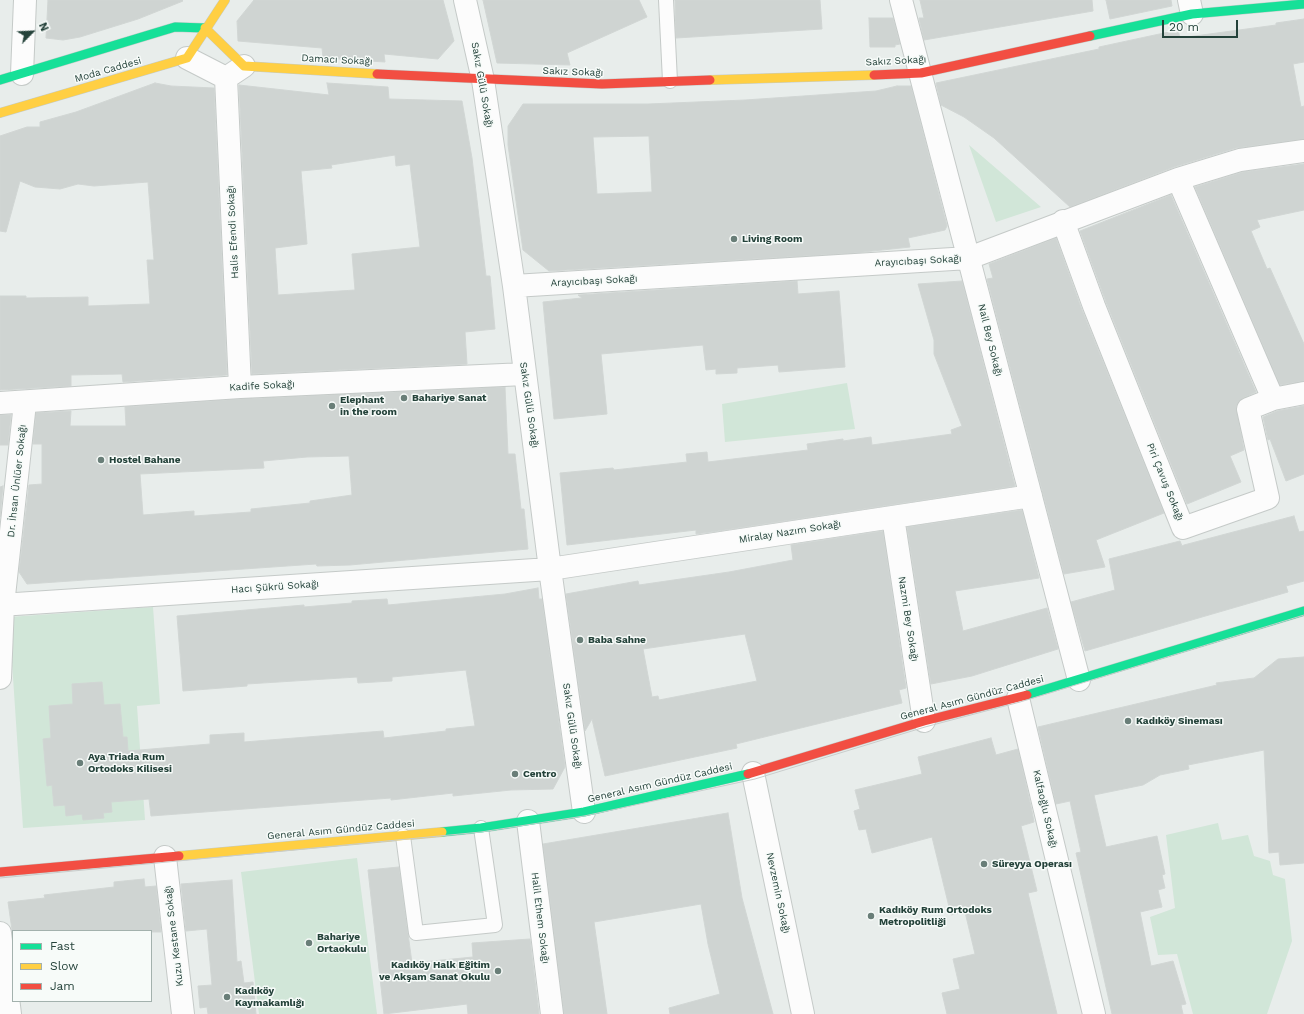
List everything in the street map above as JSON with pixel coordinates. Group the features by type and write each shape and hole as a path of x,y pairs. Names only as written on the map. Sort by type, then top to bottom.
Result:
{"street":[{"path":"22,74 25,0"},
{"path":"205,28 244,66 226,78 187,58 205,28 225,0"},
{"name":"Sakız Gülü Sokağı","path":"466,0 483,80 514,286 550,569 584,812"},
{"name":"Nail Bey Sokağı","path":"901,0 1078,680"},
{"name":"Sakız Sokağı","path":"483,80 602,84 921,73 1191,7 1304,4"},
{"name":"Moda Caddesi","path":"0,80 175,27 205,28"},
{"name":"Moda Caddesi","path":"0,113 187,58"},
{"name":"Damacı Sokağı","path":"244,66 483,80"},
{"name":"Halis Efendi Sokağı","path":"226,78 240,387"},
{"name":"Arayıcıbaşı Sokağı","path":"514,286 969,258 1063,221 1178,179 1240,160 1304,150"},
{"path":"1178,179 1273,399 1304,393"},
{"name":"Piri Çavuş Sokağı","path":"1063,221 1094,306 1183,528 1268,498 1248,409 1273,399"},
{"name":"Kadife Sokağı","path":"0,403 25,403 240,387 525,374"},
{"name":"Dr. İhsan Ünlüer Sokağı","path":"0,678 2,605 25,403"},
{"name":"Miralay Nazım Sokağı","path":"550,569 1031,496"},
{"name":"Nazmi Bey Sokağı","path":"892,516 924,721"},
{"name":"Hacı Şükrü Sokağı","path":"2,605 550,569"},
{"name":"General Asım Gündüz Caddesi","path":"0,872 481,828 528,822 584,812 754,773 924,721 1018,698 1304,611"},
{"name":"Kalfaoğlu Sokağı","path":"1018,698 1094,1014"},
{"name":"Nevzemin Sokağı","path":"754,773 803,1014"},
{"name":"Halil Ethem Sokağı","path":"528,822 552,1014"},
{"name":"Kuzu Kestane Sokağı","path":"165,857 183,1014"},
{"path":"0,933 10,1014"}],"lane":[{"path":"666,0 670,81"},
{"path":"403,836 416,933 495,925 481,828"}],"green space":[{"path":"969,145 1041,207 996,222"},
{"path":"847,383 855,429 725,442 722,404"},
{"name":"Aya Triada Rum Ortodoks Kilisesi","path":"153,607 160,704 137,706 145,820 23,828 9,617"},
{"path":"1218,823 1222,840 1248,835 1254,856 1270,861 1273,875 1285,879 1292,941 1267,1014 1193,1014 1177,954 1158,955 1150,917 1175,908 1166,835"},
{"name":"Bahariye Ortaokulu","path":"357,858 377,1014 259,1014 241,872"}],"building":[{"path":"48,0 183,1 138,19 80,37 63,40 46,38"},
{"path":"254,0 443,0 454,41 438,59 384,54 385,62 323,58 322,48 238,41 237,21"},
{"path":"483,0 639,0 647,17 567,53 570,65 497,63"},
{"path":"675,0 820,0 822,29 676,38"},
{"path":"920,0 1092,0 1093,11 924,40 919,18 924,18"},
{"path":"1106,0 1171,0 1172,6 1110,19"},
{"path":"869,18 893,18 900,44 895,45 895,47 870,47"},
{"path":"1304,19 1304,62 1293,64 1301,107 1304,106 1304,139 1236,148 1174,167 1070,207 994,138 964,117 941,105 936,83 1099,49 1099,47 1178,30 1180,38 1276,25 1276,23"},
{"path":"155,83 171,86 214,88 227,375 123,382 122,374 71,375 71,386 0,390 0,296 26,296 26,298 88,297 88,306 150,304 147,260 154,260 148,182 94,186 78,184 60,189 35,187 20,181 6,232 0,231 0,136 27,127 40,127 40,122 76,112"},
{"path":"327,83 388,87 389,99 462,101 472,158 486,276 490,276 495,329 465,332 467,364 252,374 239,85 329,95","holes":["395,155 396,166 410,164 420,247 352,254 355,290 278,295 275,248 307,244 301,171 332,168 331,165"]},
{"path":"897,86 911,86 947,226 945,230 908,238 910,247 854,253 549,271 523,250 508,145 508,126 523,104 648,104 745,100 876,91","holes":["649,136 652,192 597,194 593,137"]},
{"path":"1304,164 1304,210 1257,220 1260,227 1251,231 1267,269 1270,268 1304,344 1304,381 1280,385 1195,187 1243,172"},
{"path":"1171,195 1256,392 1243,398 1236,406 1244,450 1230,456 1241,482 1187,504 1106,302 1080,231"},
{"path":"1056,238 1082,310 1164,513 1096,540 1105,567 1064,574 987,279 993,278 989,264"},
{"path":"797,281 798,294 839,291 845,367 779,372 778,365 737,368 737,373 716,374 716,369 706,370 703,345 601,354 607,414 554,419 543,302 582,298 578,295"},
{"path":"962,281 1015,486 696,534 696,530 567,545 560,473 613,468 614,470 687,462 686,454 707,452 708,462 808,450 807,444 843,439 843,441 871,437 872,445 952,434 951,430 962,426 934,354 934,340 918,284"},
{"path":"505,387 508,454 515,454 521,509 524,509 528,549 350,565 317,566 316,564 27,584 19,572 29,485 42,484 42,444 33,444 36,413 71,411 70,426 126,426 125,407 241,399","holes":["349,456 352,495 310,501 310,503 251,509 251,512 194,516 194,511 143,515 140,474 264,468 263,461 307,457"]},
{"path":"1304,406 1304,474 1286,481 1270,439 1268,440 1263,417 1277,411"},
{"path":"0,415 11,415 8,445 0,445"},
{"path":"3,486 0,517 0,487"},
{"path":"1022,510 1039,578 955,591 963,631 1047,608 1058,649 972,676 931,684 907,527"},
{"path":"1294,516 1299,532 1304,531 1304,581 1286,586 1288,592 1085,651 1071,602 1115,590 1109,559 1180,541 1182,546"},
{"path":"883,531 906,688 899,690 902,703 736,744 737,748 605,776 592,719 585,731 566,594 638,581 639,585 729,572 793,560 791,545","holes":["745,634 757,681 659,700 658,696 652,697 643,649"]},
{"path":"538,588 539,599 542,599 565,767 553,789 511,790 453,796 453,793 391,800 391,798 151,816 149,799 111,802 112,812 103,813 104,818 83,820 82,814 66,816 65,805 54,806 52,785 47,786 43,739 51,738 49,706 73,704 72,684 102,682 104,705 120,704 123,737 127,737 128,751 210,744 210,735 244,733 244,742 383,731 384,738 475,726 466,670 392,677 392,681 358,683 357,677 247,684 247,686 183,691 177,616 304,605 304,607 352,603 352,601 387,599 388,605 505,594"},
{"path":"1304,657 1304,863 1280,865 1279,852 1269,853 1264,750 1188,765 1189,769 1160,775 1143,785 1094,795 1106,847 1157,836 1165,874 1162,875 1165,888 1158,890 1162,907 1140,912 1151,966 1173,961 1186,1004 1181,1005 1183,1014 1112,1014 1076,853 1081,852 1070,801 1056,804 1038,727 1217,685 1216,683 1254,678 1278,659"},
{"name":"Süreyya Operası","path":"991,738 996,755 1018,749 1034,822 1021,826 1037,891 1028,893 1057,1014 947,1014 942,993 960,989 953,959 975,954 965,912 951,915 932,837 872,853 866,829 859,830 854,811 860,809 855,790 922,774 918,757"},
{"path":"728,813 742,898 773,1014 670,1014 669,1008 720,994 708,944 701,904 594,922 607,1014 564,1014 543,844"},
{"path":"399,867 412,963 473,957 472,943 530,939 539,1014 468,1014 467,1004 384,1014 368,870"},
{"path":"144,879 145,887 156,886 161,932 152,932 152,930 12,931 8,902 45,898 44,895 114,887 114,882"},
{"path":"232,880 237,962 241,961 244,983 253,982 256,1014 208,1014 207,1007 200,1008 198,986 212,985 207,929 186,931 181,884"}],"tram line":[{"path":"0,878 481,832 584,816 755,779 925,727 1020,702 1304,615"}],"traffic: fast":[{"path":"1090,36 1192,14 1304,4"},
{"path":"0,80 175,27 205,28"},
{"path":"1027,695 1304,611"},
{"path":"442,832 481,828 584,812 748,774"}],"traffic: slow":[{"path":"0,113 187,58 225,0"},
{"path":"205,28 244,66 377,74"},
{"path":"710,80 874,75"},
{"path":"179,856 442,832"}],"traffic: jam":[{"path":"874,75 921,73 1090,36"},
{"path":"377,74 602,84 710,80"},
{"path":"748,774 924,721 1027,695"},
{"path":"0,872 179,856"}],"place":[{"name":"Living Room","path":"734,239"},
{"name":"Bahariye Sanat","path":"404,398"},
{"name":"Elephant in the room","path":"332,406"},
{"name":"Hostel Bahane","path":"101,460"},
{"name":"Baba Sahne","path":"580,640"},
{"name":"Kadıköy Sineması","path":"1128,721"},
{"name":"Aya Triada Rum Ortodoks Kilisesi","path":"80,763"},
{"name":"Centro","path":"515,774"},
{"name":"Süreyya Operası","path":"984,864"},
{"name":"Kadıköy Rum Ortodoks Metropolitliği","path":"871,916"},
{"name":"Bahariye Ortaokulu","path":"309,943"},
{"name":"Kadıköy Halk Eğitim ve Akşam Sanat Okulu","path":"498,971"},
{"name":"Kadıköy Kaymakamlığı","path":"227,997"}]}
